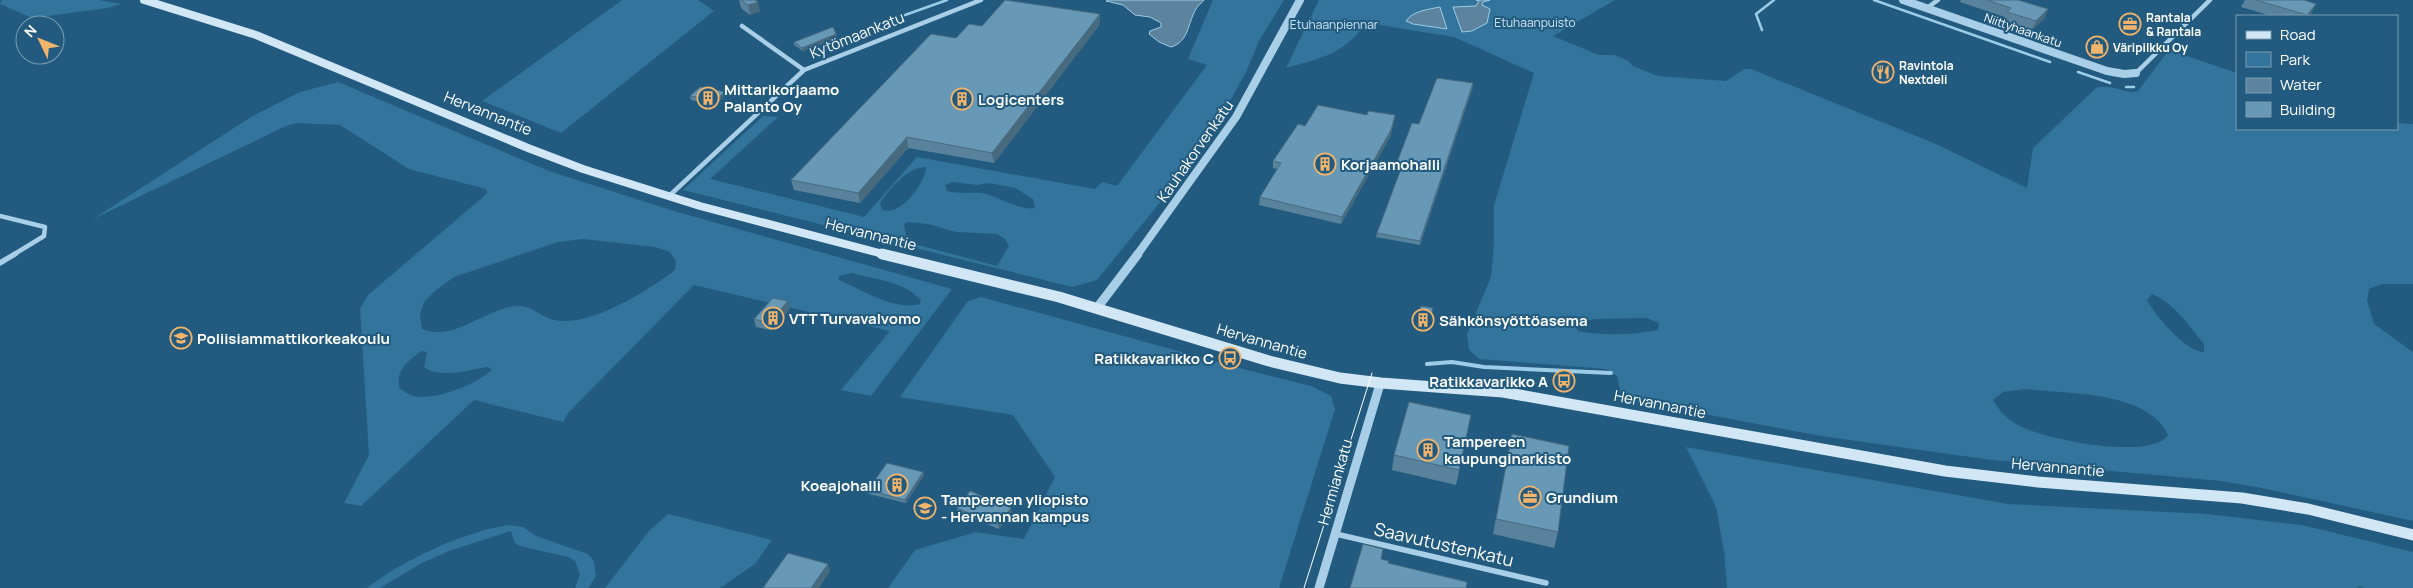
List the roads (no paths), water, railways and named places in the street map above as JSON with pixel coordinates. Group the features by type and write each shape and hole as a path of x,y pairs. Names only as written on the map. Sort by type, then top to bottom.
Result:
{"main road":[{"name":"Hervannantie","path":"144,0 234,26 553,157 668,197 1096,308 1291,366 1340,378 1380,384 1475,388 1503,392 1863,458 1945,471 2038,482 2242,498 2370,522 2413,535"}],"street":[{"name":"Kytömaankatu","path":"668,197 804,70 981,0"},
{"name":"Kauhakorvenkatu","path":"1096,308 1231,126 1264,70 1300,0"},
{"name":"Niittyhaankatu","path":"1903,0 2107,71 2124,74 2136,73"},
{"path":"1927,8 1938,0"},
{"path":"2136,73 2210,0"},
{"path":"742,26 804,70"},
{"path":"0,216 45,227 44,236 0,263"},
{"name":"Hermiankatu","path":"1319,588 1380,384"},
{"name":"Saavutustenkatu","path":"1336,534 1546,583"}],"water":[{"path":"1204,0 1193,14 1185,36 1171,47 1159,42 1149,34 1150,31 1161,27 1161,23 1150,17 1135,15 1123,5 1106,1"},
{"path":"1476,0 1490,0 1483,2 1482,5 1490,9 1487,23 1472,31 1462,32 1453,7 1476,6 1479,1"},
{"path":"1440,7 1447,29 1413,24 1406,21 1412,15"}],"waterway":[{"path":"905,15 947,0"},
{"path":"1762,30 1756,14 1774,0"},
{"path":"1874,0 2050,62"},
{"path":"2078,72 2110,83"},
{"path":"2126,87 2134,87"},
{"path":"1427,364 1452,362 1484,367 1611,373"}],"tram line":[{"path":"1304,588 1372,373"}],"place":[{"name":"Rantala & Rantala","path":"2130,24"},
{"name":"Väripilkku Oy","path":"2097,47"},
{"name":"Ravintola Nextdeli","path":"1883,72"},
{"name":"Mittarikorjaamo Palanto Oy","path":"708,98"},
{"name":"Logicenters","path":"962,99"},
{"name":"Korjaamohalli","path":"1325,164"},
{"name":"VTT Turvavalvomo","path":"773,318"},
{"name":"Sähkönsyöttöasema","path":"1423,320"},
{"name":"Poliisiammattikorkeakoulu","path":"181,338"},
{"name":"Ratikkavarikko C","path":"1230,358"},
{"name":"Ratikkavarikko A","path":"1564,381"},
{"name":"Tampereen kaupunginarkisto","path":"1428,450"},
{"name":"Koeajohalli","path":"897,485"},
{"name":"Grundium","path":"1530,497"},
{"name":"Tampereen yliopisto - Hervannan kampus","path":"925,508"}],"park label":[{"name":"Etuhaanpuisto","path":"1535,22"},
{"name":"Etuhaanpiennar","path":"1334,24"}]}
